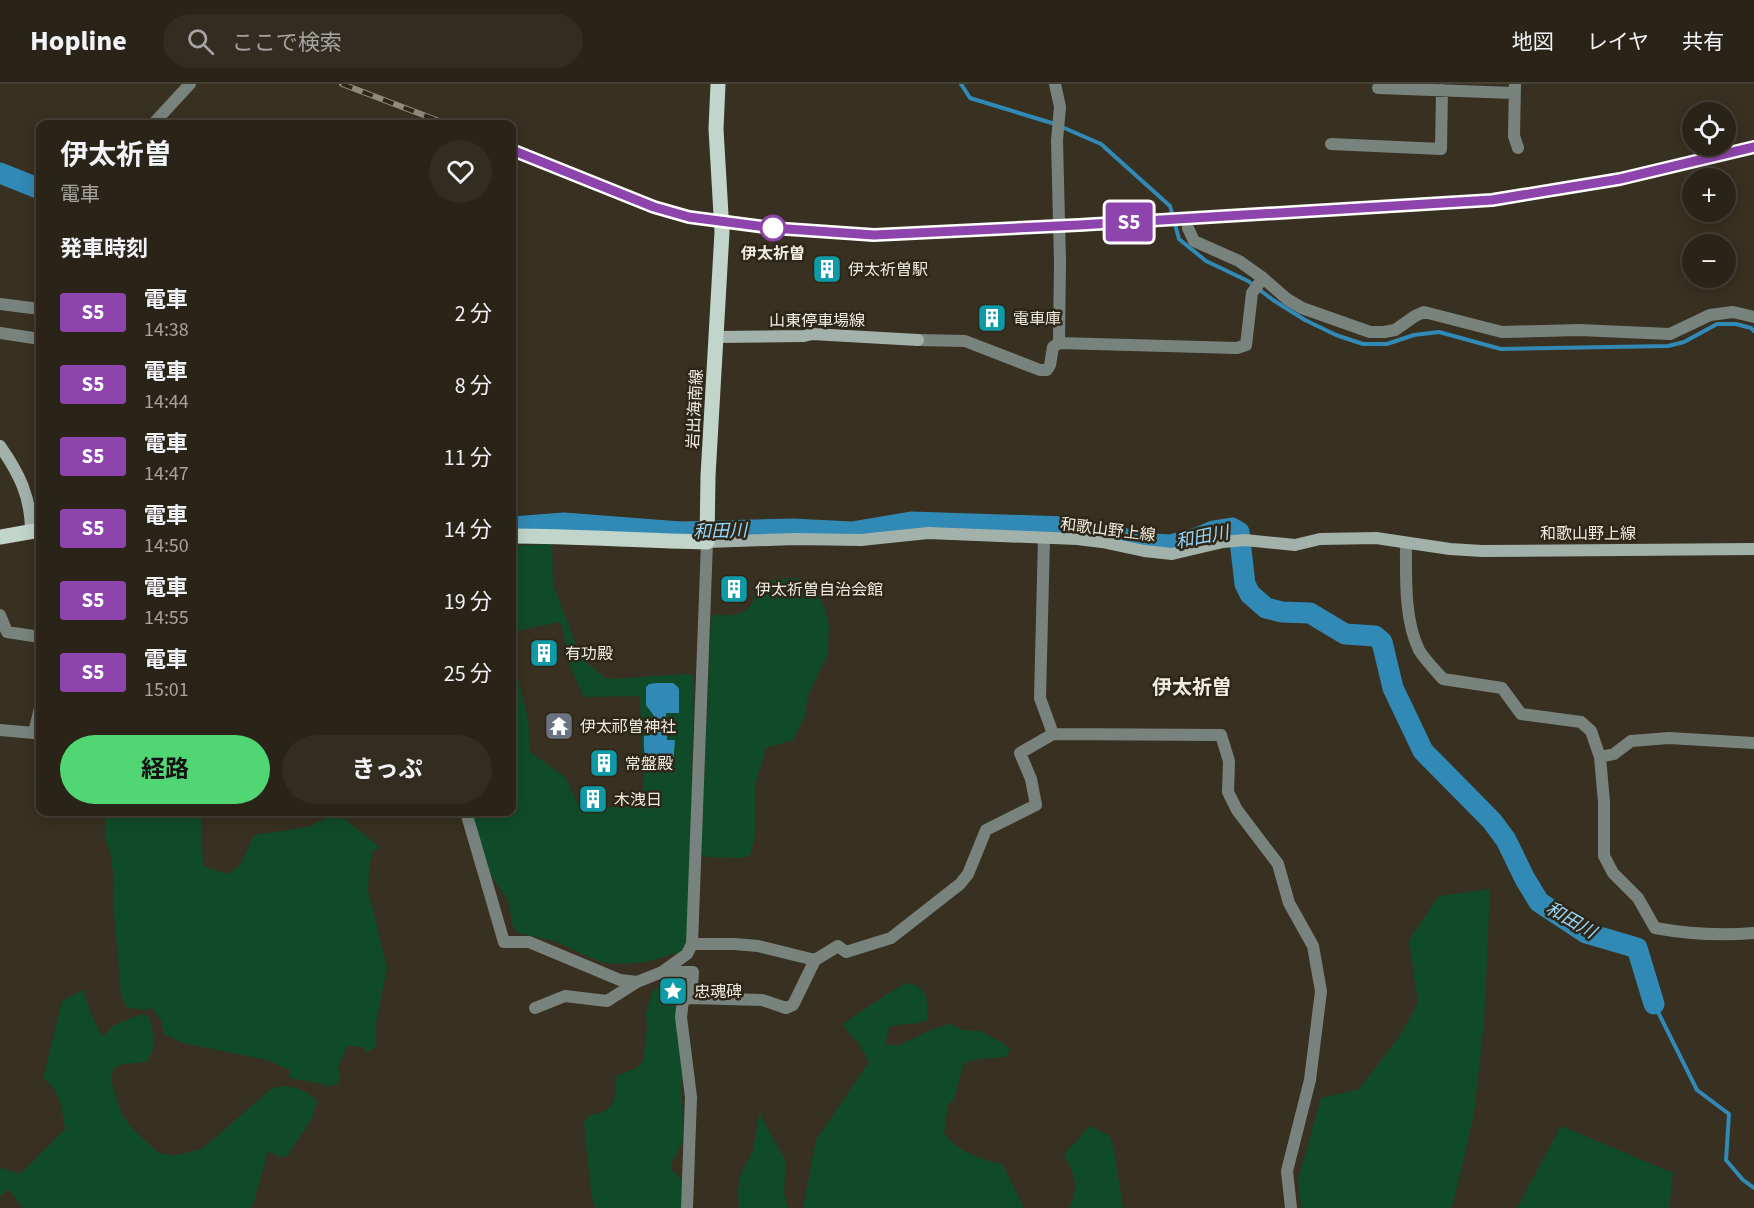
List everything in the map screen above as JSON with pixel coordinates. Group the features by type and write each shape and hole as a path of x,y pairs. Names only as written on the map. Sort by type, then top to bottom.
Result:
{"main road":[{"name":"岩出海南線","path":"707,535 722,222 716,139 718,84"},
{"name":"山東停車場線","path":"716,337 812,334 918,340"},
{"path":"0,446 14,465 31,509 36,530 0,537"},
{"name":"和歌山野上線","path":"707,535 861,540 928,533 1102,542 1172,554 1241,540 1295,545 1320,539 1376,538 1450,549 1482,550 1754,549"},
{"path":"516,536 575,536 635,541 707,535"}],"street":[{"path":"158,120 190,84"},
{"path":"1055,84 1060,107 1057,140 1060,254 1059,343"},
{"path":"1378,88 1442,90 1515,88 1514,136 1518,148"},
{"path":"1331,144 1441,148 1442,90"},
{"path":"1188,228 1194,242 1239,261 1302,308 1370,332 1395,330 1424,312 1502,332 1580,330 1670,334 1710,315 1733,312 1754,317"},
{"path":"918,340 965,341 1040,370 1047,370 1053,347 1059,343 1237,348 1246,345 1252,293 1263,278"},
{"path":"0,304 36,308"},
{"path":"0,333 36,338"},
{"path":"535,1008 565,996 607,1001 637,982 662,972 687,954 692,944 707,535"},
{"path":"1044,538 1040,698 1053,734"},
{"path":"1406,543 1406,585 1413,632 1419,650 1443,679 1502,688 1521,714 1581,722 1591,731 1600,756 1604,802 1604,856 1613,873 1638,898 1654,928 1680,933 1729,936 1754,933"},
{"path":"0,615 6,632 36,636"},
{"path":"0,730 34,733 36,725"},
{"path":"687,1208 691,1097 681,1017 683,1000 691,998 762,1000 786,1008 790,1007 815,960 838,946 846,952 891,938 960,884 968,874 986,830 1036,805 1030,778 1020,753 1053,734 1221,735 1229,761 1228,792 1237,810 1278,864 1289,903 1313,946 1321,991 1310,1080 1287,1171 1291,1208"},
{"path":"1600,756 1614,754 1631,741 1669,738 1754,743"},
{"path":"467,816 504,942 529,942 620,980 637,982"},
{"path":"692,944 758,946 815,960"},
{"path":"662,972 693,972 691,998"}],"green space":[{"path":"552,544 553,584 581,658 605,678 689,674 694,677 687,942 683,951 647,962 616,964 601,962 554,941 519,933 513,927 508,900 489,873 473,816 516,816 516,670 528,719 530,752 566,778 579,807 639,806 644,802 640,698 637,696 585,697 570,666 562,625 558,622 516,631 516,546"},
{"path":"795,578 808,581 824,606 829,625 828,654 808,695 805,716 793,740 766,748 755,786 755,838 750,855 742,858 706,857 701,855 711,616 743,612 751,604 762,581"},
{"path":"105,816 201,816 203,866 227,874 240,866 254,835 308,827 328,817 345,819 380,848 373,851 369,867 368,890 387,968 376,1023 376,1046 366,1054 364,1047 347,1046 338,1068 340,1075 338,1083 329,1087 289,1078 289,1070 267,1060 183,1043 164,1034 161,1020 151,1008 144,1010 127,1008 121,995 113,901 114,880 110,852 105,838"},
{"path":"1490,889 1484,1023 1474,1114 1452,1208 1301,1208 1298,1180 1321,1098 1359,1089 1401,1034 1418,1003 1409,940 1439,896"},
{"path":"670,982 683,990 684,1021 692,1050 692,1058 681,1080 683,1142 672,1162 671,1169 683,1182 686,1208 595,1208 591,1193 584,1122 588,1116 604,1111 612,1104 615,1077 638,1067 643,1062 647,1028 646,1013 653,990"},
{"path":"906,983 919,987 923,991 928,1020 889,1027 885,1045 900,1045 949,1024 963,1030 980,1031 1005,1044 1010,1050 1006,1057 978,1059 964,1063 954,1099 948,1104 944,1133 963,1150 1003,1165 1024,1208 803,1208 816,1140 869,1062 858,1042 843,1024"},
{"path":"83,990 92,1016 103,1037 114,1025 142,1014 149,1017 154,1041 150,1056 146,1062 122,1064 115,1068 111,1081 122,1115 157,1152 172,1156 202,1149 276,1087 302,1090 317,1102 311,1120 287,1156 279,1157 268,1151 252,1208 22,1208 9,1189 0,1196 0,1168 20,1174 65,1129 57,1095 43,1078 62,1001"},
{"path":"760,1109 761,1116 786,1162 784,1193 788,1208 739,1208 740,1176 753,1150"},
{"path":"1090,1126 1110,1136 1123,1208 1069,1208 1075,1181 1064,1155"},
{"path":"1561,1126 1673,1173 1669,1208 1517,1208"}],"water":[{"path":"657,683 673,683 679,690 679,713 666,713 667,740 675,740 673,766 669,769 655,767 651,764 644,750 644,736 653,734 654,716 646,705 646,687"}],"waterway":[{"path":"961,84 970,98 1055,124 1101,144 1170,206 1179,239 1206,261 1248,281 1305,320 1336,335 1363,344 1387,344 1414,335 1439,332 1501,349 1668,346 1684,342 1717,324 1736,324 1754,331"},
{"name":"和田川","path":"0,173 36,187"},
{"name":"和田川","path":"516,527 564,523 680,532 792,529 852,532 911,522 1067,527 1152,544 1171,545 1213,531 1232,528 1239,532 1245,584 1250,594 1266,608 1282,612 1310,613 1345,634 1375,636 1382,642 1393,688 1423,751 1492,821 1506,840 1539,902 1586,933 1637,948 1654,1004"},
{"name":"和田川","path":"1654,1004 1697,1090 1729,1114 1726,1160 1743,1180 1754,1188"}],"railway":[{"path":"342,84 436,120"},
{"path":"516,152 654,207 689,217 773,228 874,235 1492,200 1620,179 1754,147"}],"train":[{"name":"S5","path":"516,152 654,207 689,217 773,228 874,235 1492,200 1620,179 1754,147"}],"place":[{"name":"伊太祈曽","path":"773,228"},
{"name":"伊太祈曽駅","path":"827,269"},
{"name":"電車庫","path":"992,318"},
{"name":"伊太祈曽自治会館","path":"734,589"},
{"name":"有功殿","path":"544,653"},
{"name":"伊太祁曽神社","path":"559,726"},
{"name":"常盤殿","path":"604,763"},
{"name":"木洩日","path":"593,799"},
{"name":"忠魂碑","path":"673,991"}],"district":[{"name":"伊太祈曽","path":"1192,687"}]}
